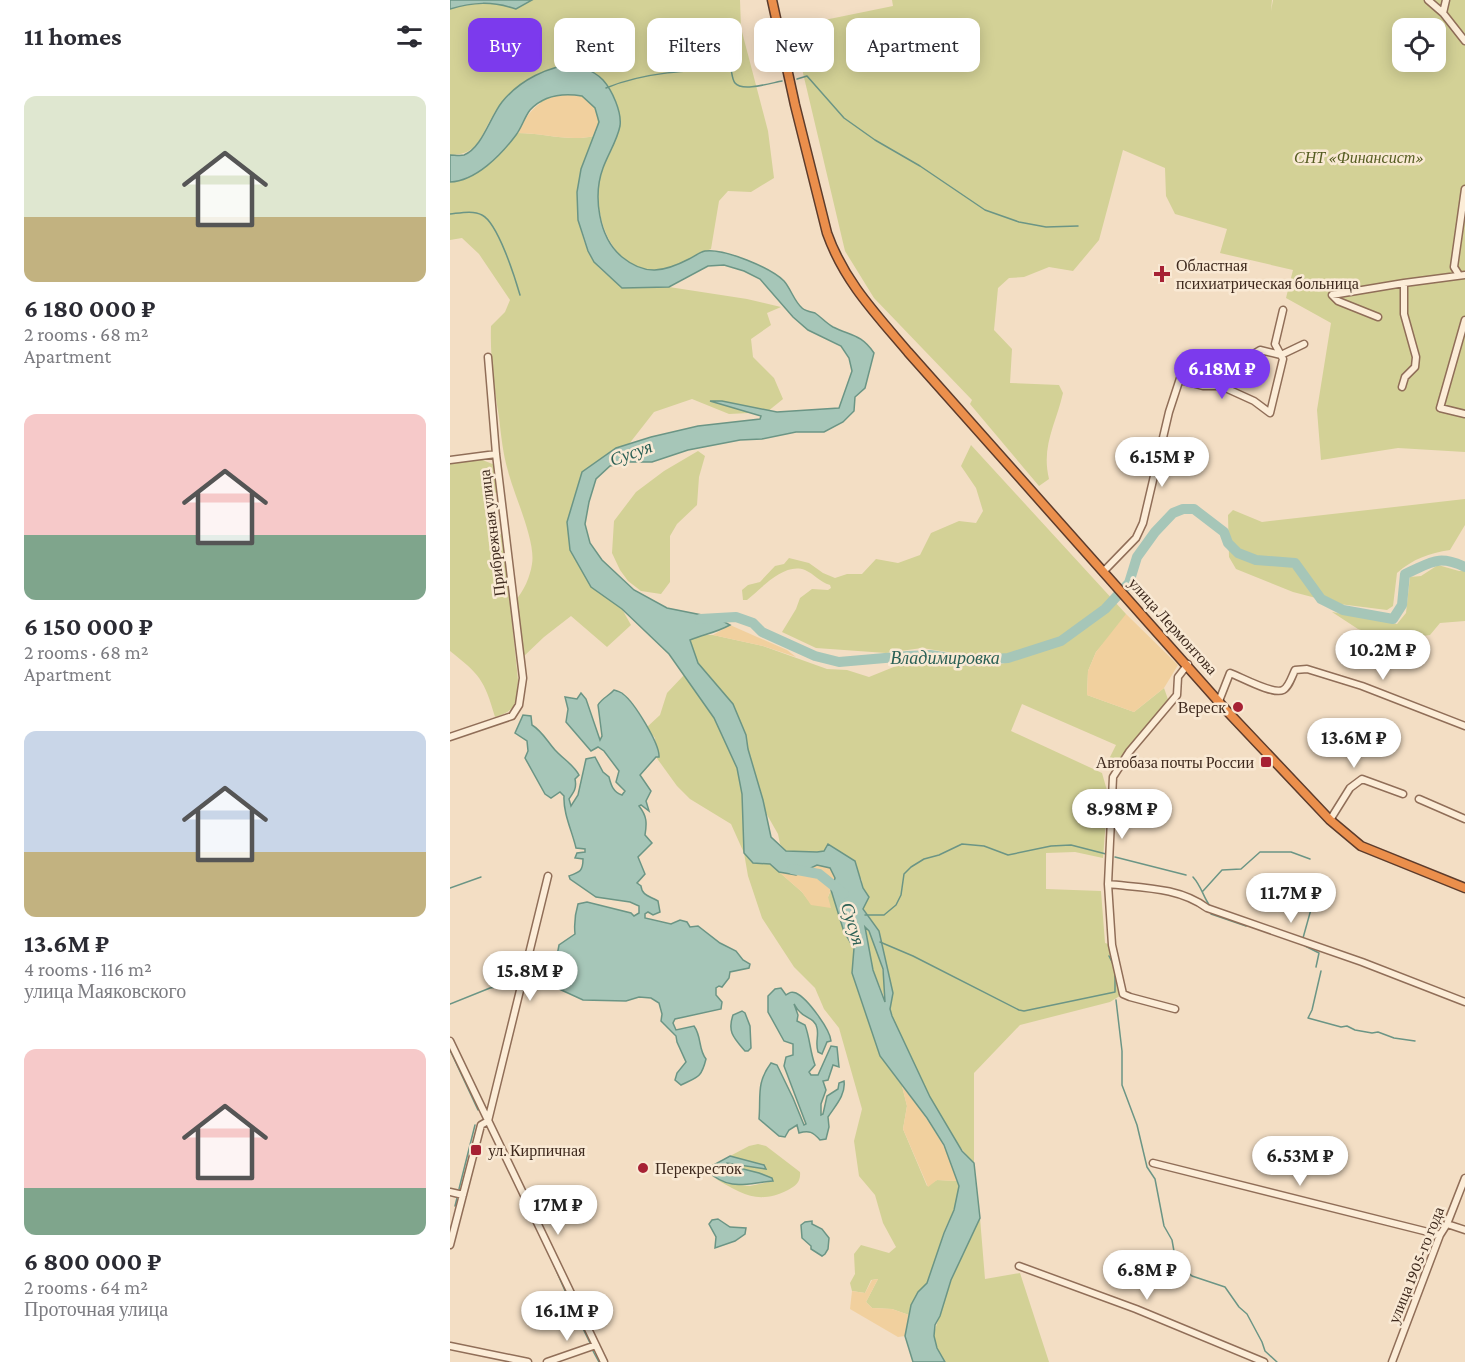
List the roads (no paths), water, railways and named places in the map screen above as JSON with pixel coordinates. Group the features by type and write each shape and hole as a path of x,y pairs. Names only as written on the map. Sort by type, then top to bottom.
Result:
{"highway":[{"name":"улица Лермонтова","path":"772,0 827,233 835,254 859,294 1103,572 1330,820 1361,846 1465,888"}],"street":[{"path":"1428,0 1443,13 1465,40"},
{"path":"1443,13 1446,0"},
{"path":"1462,275 1454,267 1465,189"},
{"path":"1378,317 1338,301 1332,295 1462,275"},
{"path":"1402,387 1405,377 1415,367 1416,357 1404,314 1404,283"},
{"path":"1180,380 1203,386 1221,386 1254,401 1270,413 1283,358 1275,344 1283,310"},
{"path":"1465,320 1440,408 1465,414"},
{"path":"1255,353 1260,350 1281,355 1304,344"},
{"name":"Прибрежная улица","path":"450,737 512,716 519,705 523,678 496,454 488,357"},
{"path":"1103,572 1136,538 1143,523 1152,480 1187,357"},
{"path":"450,460 496,454"},
{"path":"1175,1009 1123,994 1112,945 1108,884 1113,777 1129,752 1177,694 1178,676 1188,664"},
{"path":"1219,701 1230,673 1281,692 1286,688 1295,670 1307,669 1362,686 1465,726"},
{"path":"1330,820 1350,788 1362,779 1403,794"},
{"path":"1419,799 1465,819"},
{"path":"450,1245 481,1125 488,1121 548,876"},
{"path":"1108,884 1165,890 1194,898 1207,908 1362,962 1465,1002"},
{"path":"450,1041 604,1362"},
{"path":"1153,1163 1440,1235"},
{"name":"улица 1905-го года","path":"1392,1362 1440,1235 1447,1224 1465,1178"},
{"path":"450,1192 463,1195"},
{"path":"1447,1224 1465,1230"},
{"path":"1019,1266 1126,1305 1264,1362"},
{"path":"547,1362 596,1345"},
{"path":"450,1346 528,1362"}],"water":[{"path":"450,0 532,0 516,9 483,3 450,9"},
{"path":"554,68 554,72 593,72 610,89 616,102 620,126 603,168 598,190 598,203 603,227 614,249 622,257 639,267 655,270 671,267 705,251 724,253 747,260 769,270 784,281 803,309 815,313 833,327 865,342 874,353 865,388 855,397 854,411 843,422 824,432 796,432 762,439 740,440 688,450 652,462 629,462 610,466 596,479 585,524 590,543 602,560 634,590 667,608 717,618 730,625 690,640 698,663 733,704 746,735 771,837 786,851 824,851 828,844 855,861 863,888 869,897 863,909 879,931 893,993 890,1009 892,1016 930,1097 962,1151 974,1163 980,1218 951,1280 935,1325 934,1336 937,1348 945,1362 913,1362 905,1336 911,1305 918,1292 927,1283 954,1210 959,1186 944,1145 927,1118 880,1056 852,973 854,948 844,932 831,890 835,878 830,868 817,865 796,875 779,872 770,864 753,863 744,853 742,794 737,768 714,718 669,654 622,609 591,587 570,550 567,522 582,472 616,448 698,426 760,419 761,416 710,401 722,401 777,412 839,408 852,371 849,358 841,346 808,330 793,317 760,279 744,271 724,265 708,266 669,287 622,288 594,262 578,220 577,192 581,169 599,122 595,108 582,96 561,95 542,101 530,110 516,135 487,166 460,181 450,182 450,155 464,155 476,146 509,94 526,81","holes":["865,927 869,931 883,969 885,1002 873,970"]},
{"path":"614,690 623,694 633,705 651,733 659,757 656,757 640,775 651,791 646,801 649,811 639,806 646,820 645,835 652,843 638,857 645,874 637,883 645,894 658,901 660,912 653,915 648,912 645,918 671,924 680,920 687,922 690,927 698,926 720,943 736,951 743,960 750,964 749,968 730,972 729,978 722,987 716,988 716,995 722,1002 721,1009 675,1019 673,1023 676,1030 694,1026 706,1059 698,1076 681,1085 675,1080 677,1073 686,1062 676,1036 661,1021 659,1003 651,998 639,997 626,1001 583,1000 546,983 548,967 555,966 559,945 575,934 578,904 587,902 631,913 634,916 639,913 639,906 630,902 596,897 570,879 569,876 578,872 582,866 583,859 575,858 577,853 585,852 585,849 576,848 566,815 564,796 560,792 551,798 545,794 525,758 528,751 527,741 515,733 523,715 531,716 532,725 577,771 579,775 575,779 575,790 569,799 571,806 578,795 586,759 595,757 603,772 609,777 613,788 622,795 625,791 616,782 619,771 604,751 598,747 591,751 566,722 568,709 565,697 577,699 581,693 586,699 600,740 602,736 598,705"},
{"path":"781,988 786,995 794,992 801,996 812,1007 830,1036 831,1041 827,1042 822,1054 818,1052 816,1025 794,1004 798,1015 797,1021 805,1025 808,1035 815,1065 809,1072 811,1075 818,1075 831,1046 837,1047 839,1067 833,1065 828,1080 823,1081 826,1090 821,1104 821,1115 827,1096 838,1089 839,1083 844,1081 844,1086 839,1100 828,1117 829,1127 826,1139 820,1140 813,1133 799,1133 797,1125 789,1130 785,1137 779,1136 759,1119 761,1083 771,1063 777,1065 804,1125 806,1124 784,1066 786,1057 793,1055 793,1044 784,1041 768,1012 768,996 775,989"},
{"path":"742,1011 750,1026 751,1048 748,1051 745,1051 731,1030 733,1015"},
{"path":"730,1156 764,1165 766,1169 727,1163 727,1165 772,1178 773,1181 731,1184 716,1178 707,1171 708,1168"},
{"path":"718,1219 730,1227 746,1228 745,1234 735,1241 715,1248 716,1237 709,1224 712,1220"},
{"path":"812,1221 812,1224 822,1229 829,1238 828,1249 822,1256 811,1249 811,1246 802,1238 801,1225"}],"waterway":[{"path":"606,88 651,75 715,69 731,69 735,83 744,87 782,81"},
{"path":"797,79 807,76 844,118 985,210 1019,222 1046,227 1078,226"},
{"path":"450,214 475,213 488,220 500,239 520,295"},
{"name":"Владимировка","path":"700,619 736,617 753,623 762,632 815,656 839,662 930,655 970,661 1008,658 1061,641 1105,609 1129,583 1137,557 1155,532 1173,513 1183,509 1194,509 1224,532 1228,543 1238,553 1256,560 1295,563 1321,599 1343,610 1393,619 1402,605 1405,574 1441,561 1465,567"},
{"path":"865,915 884,915 896,905 901,895 904,874 911,867 924,859 962,844 984,846 1008,855 1051,846 1071,845 1106,854"},
{"path":"1203,891 1222,870 1241,869 1260,852 1291,852 1310,859"},
{"path":"1115,857 1186,875"},
{"name":"Сусуя","path":"792,869 819,874 844,894"},
{"path":"1303,938 1315,895 1316,875"},
{"path":"450,888 481,877"},
{"path":"1193,877 1210,906"},
{"path":"1211,914 1246,926"},
{"path":"880,942 1024,1011 1115,992 1115,970"},
{"path":"1305,946 1319,953 1316,967"},
{"path":"1109,956 1114,966"},
{"path":"1321,971 1308,1018 1341,1027 1347,1026 1355,1030 1378,1032 1394,1038 1415,1041"},
{"path":"450,1004 490,988 509,985"},
{"path":"1116,1000 1122,1051 1122,1085 1137,1125 1147,1167 1155,1179 1164,1226 1172,1240 1175,1257 1192,1276 1225,1287 1247,1314 1265,1351 1277,1362"},
{"path":"450,1050 478,1110"},
{"path":"459,1189 475,1125"},
{"path":"455,1206 457,1198"},
{"path":"531,1216 546,1247"},
{"path":"549,1254 566,1293"},
{"path":"569,1300 590,1343"},
{"path":"593,1351 599,1362"}],"place":[{"name":"Областная психиатрическая больница","path":"1162,274"},
{"name":"Вереск","path":"1238,707"},
{"name":"Автобаза почты России","path":"1266,762"},
{"name":"ул. Кирпичная","path":"476,1150"},
{"name":"Перекресток","path":"643,1168"}],"park label":[{"name":"СНТ «Финансист»","path":"1359,157"}]}
